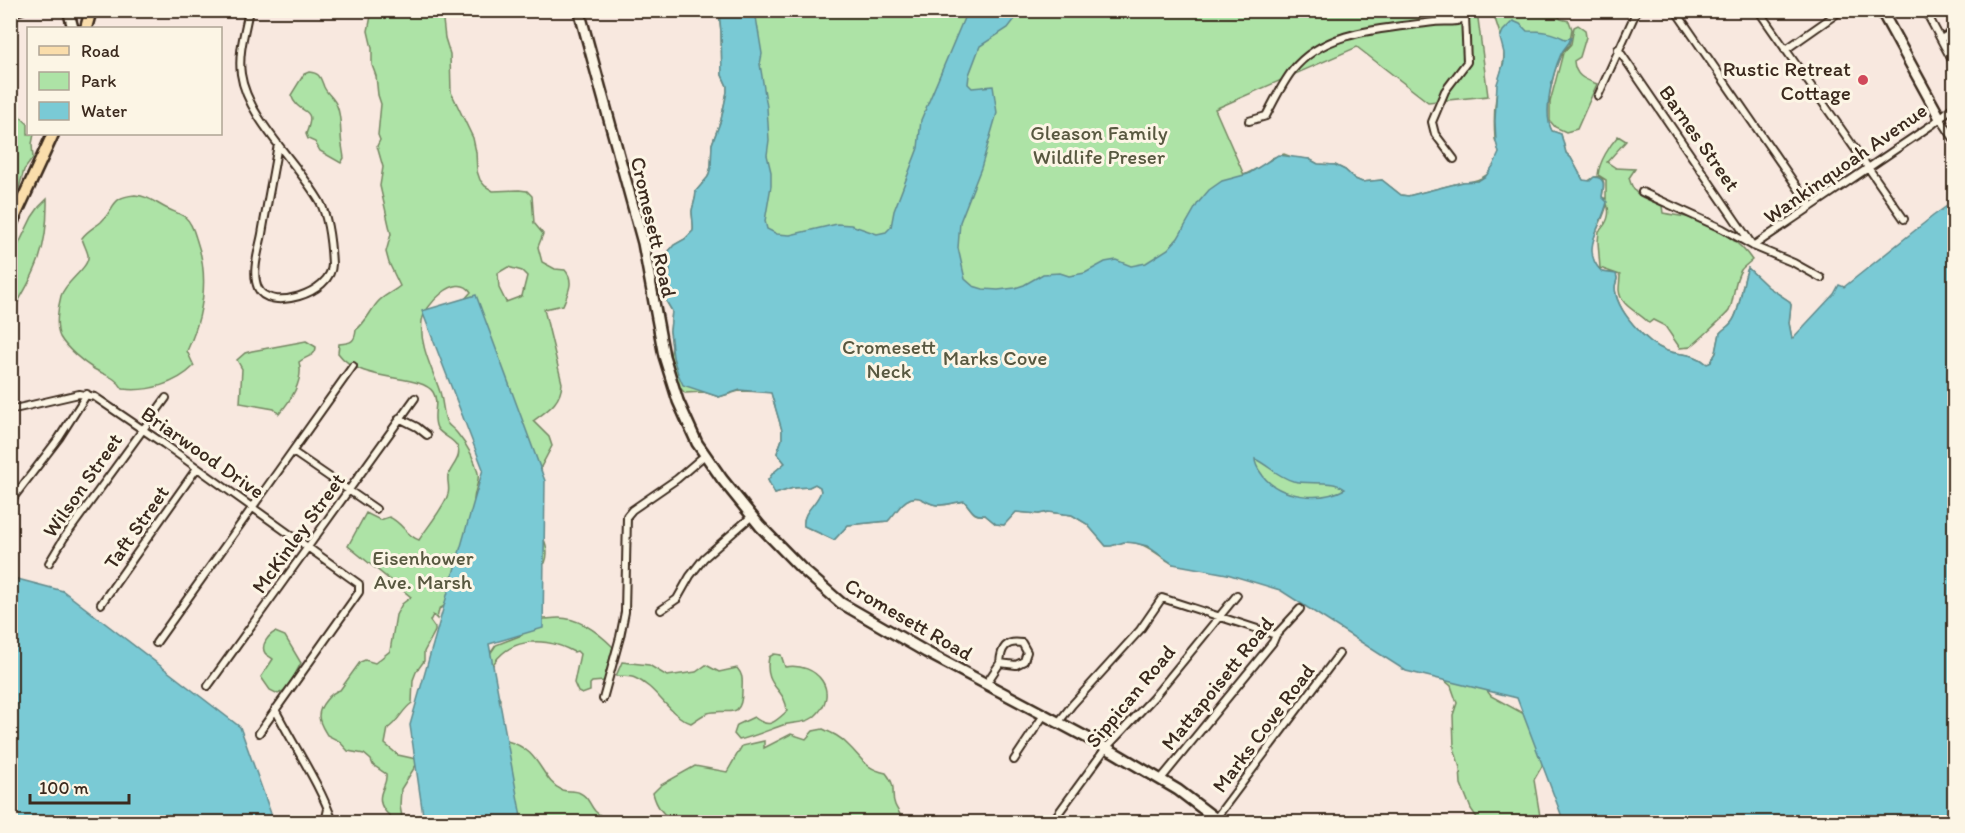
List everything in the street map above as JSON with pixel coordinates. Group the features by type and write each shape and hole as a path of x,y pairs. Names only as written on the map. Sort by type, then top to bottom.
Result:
{"main road":[{"path":"86,27 91,10"},
{"path":"10,227 53,135"}],"street":[{"path":"10,14 23,10"},
{"path":"68,10 73,27"},
{"path":"249,10 241,54 240,72 243,85 278,144 322,207 326,216 332,266 330,276 312,291 296,297 270,299 261,294 257,287 256,265 278,144"},
{"name":"Cromesett Road","path":"579,10 643,243 664,356 678,402 697,443 722,479 752,516 801,568 841,603 1161,779 1216,821"},
{"path":"1598,96 1637,10"},
{"path":"1675,10 1811,207"},
{"path":"1758,10 1904,219"},
{"path":"1785,50 1842,10"},
{"path":"1895,10 1883,14 1940,118 1954,139"},
{"path":"1925,10 1954,64"},
{"path":"1249,121 1266,116 1292,72 1312,52 1324,45 1358,34 1435,22 1453,22 1466,13"},
{"path":"1454,159 1435,134 1432,122 1445,91 1467,62 1466,13"},
{"path":"1941,39 1954,31"},
{"name":"Barnes Street","path":"1618,50 1753,246"},
{"name":"Wankinquoah Avenue","path":"1753,246 1940,118 1954,106"},
{"path":"1642,192 1723,229 1753,246 1794,263 1821,278"},
{"path":"156,644 353,366"},
{"path":"10,410 87,394"},
{"path":"10,502 59,438 87,394"},
{"name":"Briarwood Drive","path":"87,394 143,429 360,584 361,588 275,709"},
{"name":"Wilson Street","path":"49,563 64,538 166,398"},
{"name":"McKinley Street","path":"208,686 414,398"},
{"path":"399,418 427,435"},
{"path":"293,452 376,509"},
{"path":"603,699 625,612 627,516 632,510 677,479 705,454"},
{"name":"Taft Street","path":"101,604 197,468"},
{"path":"661,610 677,599 704,558 752,516"},
{"name":"Sippican Road","path":"1052,822 1106,748 1153,698 1237,595"},
{"path":"1058,723 1140,630 1162,598 1276,635"},
{"name":"Mattapoisett Road","path":"1161,779 1273,642 1276,635 1300,609"},
{"path":"986,684 1000,663 1001,651 1006,644 1013,641 1022,643 1026,652 1024,661 1016,665 1000,663"},
{"name":"Marks Cove Road","path":"1216,821 1339,654"},
{"path":"259,733 275,709 292,743 320,788 333,822"},
{"path":"1014,760 1044,715"},
{"path":"325,822 328,809"}],"green space":[{"name":"Eisenhower Ave. Marsh","path":"372,11 442,11 445,38 450,54 451,92 473,138 480,180 493,191 527,191 532,196 534,223 543,234 538,247 542,262 555,269 565,270 570,278 570,287 563,305 544,309 562,383 556,401 533,421 549,437 552,446 541,467 543,488 541,499 533,516 544,539 547,557 545,563 535,569 530,576 531,583 541,585 525,611 530,618 567,619 582,623 595,632 613,647 608,665 609,671 604,681 592,682 590,691 582,694 578,692 574,683 580,654 577,651 546,642 533,642 520,644 498,658 490,670 486,685 500,699 498,717 507,741 527,751 555,785 562,790 583,795 595,811 610,822 511,822 501,744 499,736 488,725 480,694 480,676 483,664 496,645 522,635 521,630 512,621 512,589 518,587 516,583 524,501 533,483 518,447 498,426 493,399 486,380 472,371 470,357 462,348 464,338 469,332 459,308 471,292 465,287 450,288 435,300 424,315 422,330 427,358 440,392 447,423 467,447 477,468 478,479 474,500 485,507 449,582 454,596 453,601 439,609 437,619 433,615 430,621 435,631 424,652 424,661 413,680 412,703 388,728 385,744 398,755 416,759 418,762 401,789 400,806 403,822 396,822 382,806 380,798 386,774 373,765 364,754 348,751 339,741 327,735 320,721 319,716 323,704 340,690 360,662 365,660 375,663 390,651 396,615 402,604 411,597 348,546 366,513 380,520 389,517 393,519 419,540 446,499 449,492 448,476 459,454 455,443 437,428 435,396 426,386 360,370 338,353 339,344 353,339 356,330 379,301 400,286 386,252 391,234 380,186 383,167 377,146 380,140 378,135 381,104 372,65 372,48 368,31","holes":["508,267 522,271 527,276 522,296 506,302 499,288 498,273"]},
{"path":"719,11 1477,11 1488,96 1428,102 1357,47 1215,109 1244,175 1272,158 1284,154 1294,158 1309,159 1318,164 1335,165 1362,182 1382,180 1401,195 1408,196 1481,178 1496,165 1499,153 1495,139 1495,112 1504,51 1493,11 1553,11 1561,19 1569,21 1572,29 1569,45 1560,58 1553,79 1548,121 1552,131 1561,134 1566,153 1583,180 1586,182 1595,177 1602,178 1604,184 1602,197 1606,199 1606,180 1598,175 1605,154 1618,136 1626,141 1607,162 1616,168 1635,169 1629,178 1637,194 1662,206 1663,213 1691,218 1717,230 1740,246 1752,260 1738,275 1729,311 1692,345 1680,348 1665,326 1653,320 1649,323 1623,300 1619,290 1620,275 1600,268 1599,231 1608,219 1607,204 1594,238 1592,255 1602,272 1616,274 1617,296 1626,316 1642,334 1659,347 1692,356 1707,364 1710,363 1716,353 1720,333 1731,323 1737,311 1748,268 1768,287 1789,301 1792,339 1811,351 1048,465 1173,564 1150,549 1132,542 1106,546 1087,524 1072,515 1016,512 1004,525 996,524 985,515 975,514 964,501 937,505 922,499 911,498 898,508 888,521 848,525 834,540 804,526 805,516 821,492 820,487 815,484 775,494 768,480 785,463 777,453 782,439 782,430 771,392 739,391 719,397 704,392 685,393 673,381 668,367 672,347 670,331 672,311 662,294 670,273 669,251 693,231 692,211 696,191 708,177 712,144 721,120 727,92 722,75"},
{"path":"1578,25 1585,30 1586,37 1580,57 1574,61 1576,70 1581,76 1597,84 1577,129 1566,132 1555,127 1550,121 1550,102 1563,53 1571,44 1574,27"},
{"path":"309,72 319,76 337,106 344,158 341,163 320,151 315,142 308,139 306,134 309,114 294,102 291,95 304,74"},
{"path":"10,107 27,123 27,135 34,135 33,158 24,170 17,195 11,204"},
{"path":"135,195 150,199 187,219 191,224 200,253 204,281 198,323 187,351 194,366 170,382 152,388 132,390 123,389 113,379 94,369 76,355 60,337 57,323 63,290 88,260 82,238 106,217 117,201"},
{"path":"47,199 45,233 39,260 11,314 11,260 32,217"},
{"path":"306,341 316,347 316,350 299,362 298,383 288,403 279,414 274,409 240,403 242,369 237,360 245,353 252,351"},
{"path":"1240,434 1355,478 1334,506 1267,493"},
{"path":"275,632 285,636 301,663 287,689 278,694 270,690 261,677 273,659 265,653 264,644"},
{"path":"774,654 781,655 785,667 797,666 816,674 826,689 826,698 822,708 807,721 783,725 739,740 734,734 737,725 754,717 768,724 787,711 783,697 769,675 769,657"},
{"path":"622,662 649,665 667,676 696,672 706,665 719,672 737,668 742,679 739,707 732,711 706,714 691,723 676,714 643,682 633,677 616,676"},
{"path":"1438,675 1482,684 1491,696 1526,715 1548,747 1542,766 1534,780 1541,822 1480,822 1471,809 1461,784 1460,768 1454,748 1453,715 1457,703 1451,686"},
{"path":"823,729 842,740 868,766 886,773 892,783 895,805 902,822 713,822 710,820 691,824 682,823 667,816 656,803 653,793 661,785 695,766 727,772 742,746 764,741 764,748 791,734 806,739 813,731"}],"water":[{"path":"719,11 755,11 762,54 760,64 767,107 769,140 767,155 771,172 765,221 767,229 777,234 790,235 837,224 851,225 877,234 886,232 891,227 894,211 918,148 921,120 967,11 1021,11 1008,28 980,46 969,75 968,84 972,88 993,86 997,113 981,168 960,222 958,248 965,279 973,286 983,289 1015,288 1043,274 1060,273 1069,276 1085,273 1105,262 1116,260 1131,266 1146,263 1168,249 1178,238 1198,203 1209,190 1222,181 1248,174 1278,155 1309,159 1318,164 1335,165 1362,182 1382,180 1401,195 1408,196 1463,182 1478,181 1486,176 1499,153 1495,121 1497,84 1504,62 1500,38 1503,31 1513,21 1527,31 1547,32 1565,39 1571,38 1561,54 1552,82 1548,103 1549,123 1552,131 1561,134 1566,153 1583,180 1590,181 1594,177 1603,181 1602,197 1607,202 1592,247 1595,264 1602,272 1616,274 1616,296 1626,316 1650,341 1667,351 1692,356 1707,364 1710,363 1716,353 1720,333 1731,323 1737,312 1748,268 1768,287 1789,301 1792,339 1834,294 1839,285 1844,287 1954,201 1954,822 1564,822 1517,698 1406,671 1280,590 1227,574 1173,564 1147,546 1124,542 1106,546 1087,524 1072,515 1016,512 1004,525 996,524 985,515 975,513 964,501 937,505 922,499 911,498 898,508 888,521 848,525 834,540 804,526 805,516 821,491 820,487 815,484 775,494 768,480 785,463 777,453 782,439 782,430 771,393 740,390 719,397 683,385 673,357 670,331 672,311 662,294 670,273 669,251 693,231 692,211 696,191 708,177 711,167 712,144 721,120 727,92 722,75","holes":["1255,459 1293,481 1327,483 1345,489 1324,496 1301,496 1290,493 1270,483 1263,476 1256,466"]},
{"path":"476,295 545,481 543,628 489,644 522,822 424,822 410,725 483,469 422,311"},
{"path":"10,577 63,591 240,727 274,822 11,822"}],"place":[{"name":"Rustic Retreat Cottage","path":"1863,80"}],"park label":[{"name":"Gleason Family Wildlife Preser","path":"1099,144"},
{"name":"Marks Cove","path":"995,357"},
{"name":"Cromesett Neck","path":"889,358"}]}
